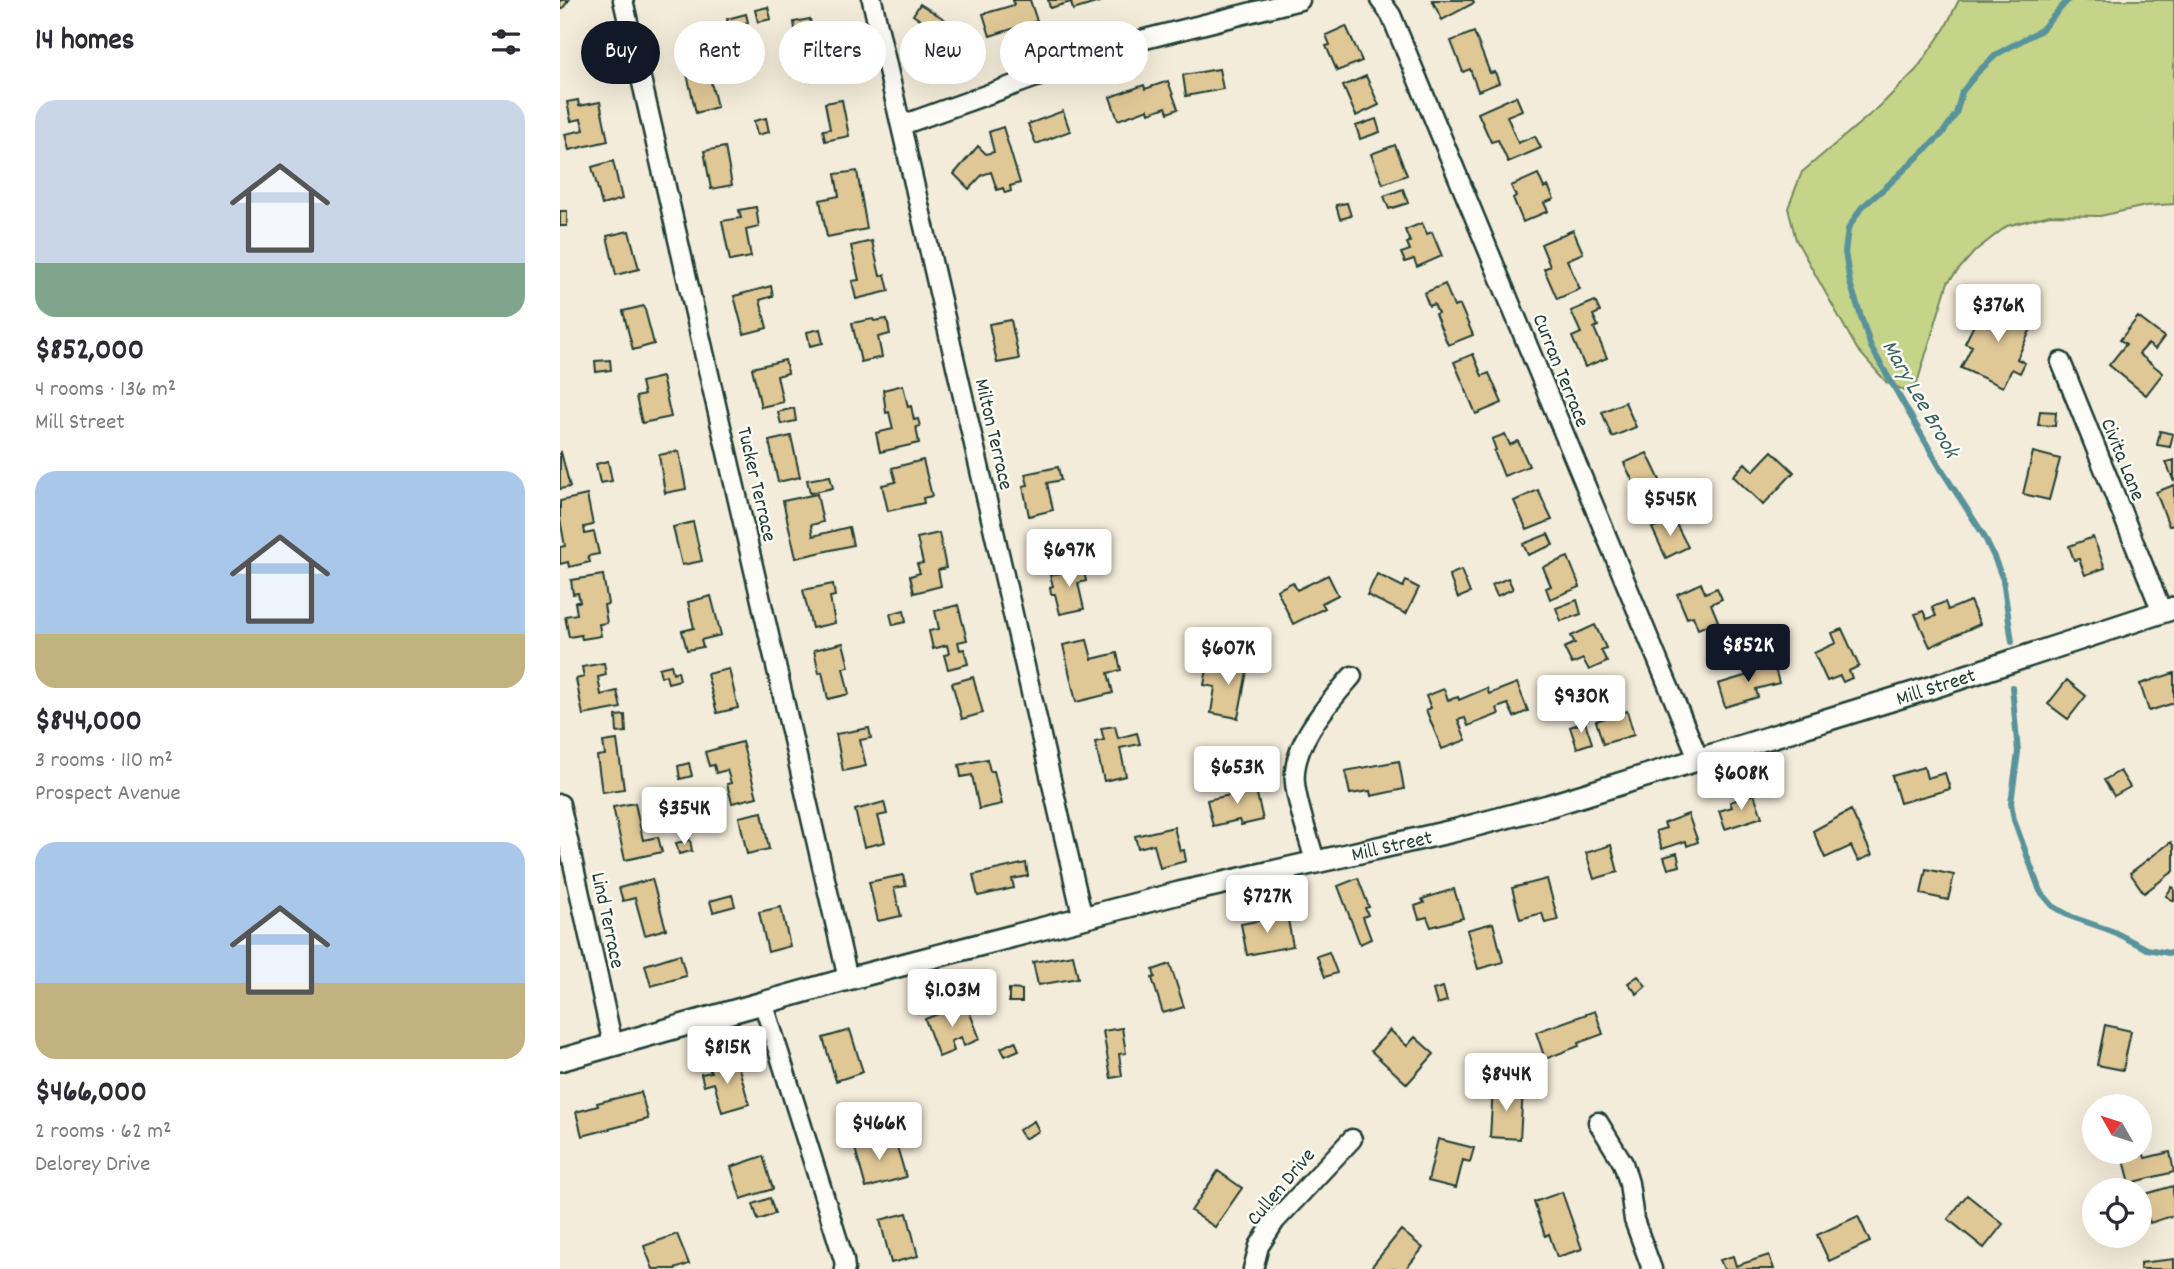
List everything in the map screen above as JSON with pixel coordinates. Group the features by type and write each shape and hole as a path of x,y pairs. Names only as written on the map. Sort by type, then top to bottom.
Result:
{"street":[{"name":"Tucker Terrace","path":"623,0 848,979"},
{"name":"Milton Terrace","path":"872,0 1083,919"},
{"path":"902,125 1137,41 1300,0"},
{"name":"Curran Terrace","path":"1381,0 1391,15 1699,760"},
{"name":"Civita Lane","path":"2060,362 2168,610"},
{"name":"Mill Street","path":"560,1060 848,979 1178,893 1536,810 1933,687 2168,610"},
{"path":"1315,861 1294,783 1296,765 1317,719 1352,676"},
{"name":"Lind Terrace","path":"560,804 613,1045"},
{"path":"763,1002 845,1269"},
{"path":"1598,1122 1623,1163 1629,1183 1634,1220 1652,1269"},
{"name":"Cullen Drive","path":"1253,1269 1259,1246 1275,1220 1352,1139"}],"green space":[{"path":"1959,0 2174,0 2174,204 2146,206 2100,216 2050,215 2007,226 1975,251 1948,282 1917,383 1906,391 1887,383 1857,349 1796,240 1788,208 1802,172 1880,106 1916,70 1945,28"}],"building":[{"path":"560,0 569,0 562,9 560,8"},
{"path":"1013,0 1030,0 1037,21 1000,21 1000,33 990,36 983,14 1014,5"},
{"path":"1048,0 1106,0 1073,10 1071,2 1050,8"},
{"path":"1432,0 1472,0 1474,3 1442,20"},
{"path":"920,4 947,21 922,21 913,15"},
{"path":"768,7 771,19 758,21 755,10"},
{"path":"746,14 748,21 727,21"},
{"path":"1346,26 1362,61 1337,71 1326,46 1330,45 1326,35"},
{"path":"1474,32 1490,73 1495,72 1499,83 1478,91 1470,69 1463,72 1451,41"},
{"path":"1219,69 1223,89 1186,96 1183,75"},
{"path":"1366,76 1379,105 1356,116 1343,86"},
{"path":"1168,81 1178,109 1168,113 1166,107 1149,113 1148,109 1118,120 1110,97 1144,85 1145,89"},
{"path":"689,84 711,84 717,107 696,113"},
{"path":"1516,96 1522,110 1507,116 1518,143 1535,136 1541,148 1508,162 1498,140 1491,142 1478,113"},
{"path":"578,100 579,106 600,102 608,141 569,150 565,134 584,130 581,119 571,121 567,102"},
{"path":"842,100 849,136 825,141 823,130 830,129 825,103"},
{"path":"1063,111 1070,131 1036,144 1028,124"},
{"path":"766,118 769,132 757,135 754,121"},
{"path":"1376,119 1380,132 1360,139 1356,126"},
{"path":"1003,127 1020,183 1010,186 1011,191 1005,193 1003,188 997,190 991,172 982,175 969,189 954,174 978,146 986,154 994,152 989,132"},
{"path":"1395,145 1407,175 1383,184 1371,154"},
{"path":"725,147 732,185 711,189 704,151"},
{"path":"613,161 622,199 602,205 592,167"},
{"path":"857,171 867,229 827,237 820,200 839,196 835,174"},
{"path":"1538,174 1544,188 1548,186 1554,199 1544,203 1548,211 1523,222 1511,186"},
{"path":"1403,189 1408,203 1389,209 1384,196"},
{"path":"1347,203 1351,216 1340,219 1336,205"},
{"path":"756,207 759,227 746,230 751,257 730,261 722,221 741,218 739,210"},
{"path":"560,211 567,211 567,226 560,226"},
{"path":"1422,223 1427,234 1432,232 1442,256 1417,267 1414,259 1405,262 1401,253 1410,250 1405,230"},
{"path":"1573,230 1583,253 1567,260 1580,289 1557,299 1544,269 1550,266 1541,244"},
{"path":"629,231 639,269 616,275 607,236"},
{"path":"872,241 880,276 885,274 889,291 856,299 852,281 859,280 851,246"},
{"path":"1445,284 1454,307 1460,305 1473,335 1448,345 1435,314 1438,313 1434,304 1429,306 1424,293"},
{"path":"771,286 773,296 760,300 767,328 744,334 734,296"},
{"path":"1992,299 2035,320 2017,359 2025,363 2020,373 2012,369 2003,387 1961,368 1972,346 1965,343 1975,323 1980,325"},
{"path":"1595,301 1600,312 1593,315 1598,326 1594,328 1607,358 1585,367 1572,337 1581,333 1571,311"},
{"path":"644,306 654,344 633,350 623,311"},
{"path":"2138,317 2164,337 2155,349 2148,344 2139,354 2163,373 2146,395 2109,365 2126,344 2120,340"},
{"path":"887,319 890,334 878,337 882,357 861,362 852,323"},
{"path":"1011,320 1019,359 997,363 989,324"},
{"path":"820,329 823,343 810,346 807,332"},
{"path":"1473,354 1482,376 1489,373 1502,403 1476,414 1454,362"},
{"path":"610,360 611,370 596,372 595,361"},
{"path":"785,360 788,373 777,376 783,402 761,407 752,368"},
{"path":"662,377 671,417 642,423 636,397 644,395 641,382"},
{"path":"903,385 908,407 911,406 914,420 918,419 920,426 916,427 919,443 880,452 876,433 893,429 889,412 886,413 883,390"},
{"path":"1625,402 1636,427 1612,437 1602,412"},
{"path":"794,408 796,421 781,424 778,412"},
{"path":"2040,411 2056,412 2055,426 2038,425"},
{"path":"2160,431 2173,434 2170,447 2157,445"},
{"path":"1505,434 1510,445 1518,441 1529,466 1504,476 1492,439"},
{"path":"791,436 800,477 778,482 769,441"},
{"path":"679,451 686,489 665,493 659,455"},
{"path":"1772,451 1794,472 1763,505 1733,476 1745,463 1753,471"},
{"path":"2033,452 2060,459 2049,500 2023,494"},
{"path":"560,453 570,487 560,489"},
{"path":"1647,453 1665,491 1668,489 1674,503 1655,512 1641,490 1638,492 1624,463"},
{"path":"923,460 932,496 923,498 924,503 888,511 882,485 896,482 892,468"},
{"path":"2174,460 2174,482 2166,462"},
{"path":"608,461 612,481 600,483 596,464"},
{"path":"1058,467 1061,480 1047,483 1053,510 1029,516 1023,486 1028,485 1025,474"},
{"path":"830,476 833,488 810,493 807,480"},
{"path":"2174,485 2174,525 2169,526 2156,492"},
{"path":"1538,490 1552,520 1527,530 1514,501"},
{"path":"817,494 823,522 811,525 813,536 849,527 853,545 796,558 783,501"},
{"path":"587,495 593,525 584,527 585,534 594,532 599,554 588,556 590,562 569,567 568,562 560,564 560,547 565,546 560,501"},
{"path":"1673,518 1688,547 1666,558 1652,528"},
{"path":"693,522 702,561 682,565 673,527"},
{"path":"939,533 946,568 938,570 941,586 914,593 910,576 920,573 917,564 923,563 917,538"},
{"path":"1548,534 1553,545 1528,555 1523,544"},
{"path":"2093,537 2105,568 2085,575 2079,559 2074,560 2069,546"},
{"path":"1568,557 1580,587 1550,599 1546,588 1551,586 1543,567"},
{"path":"1082,562 1086,581 1078,583 1084,609 1060,614 1055,594 1051,594 1050,587 1053,586 1050,575 1071,571 1069,565"},
{"path":"1461,570 1470,593 1458,598 1449,575"},
{"path":"1377,574 1403,587 1406,581 1419,588 1406,614 1367,595"},
{"path":"603,575 608,604 604,605 607,623 599,624 601,636 582,639 581,635 569,637 565,616 577,614 575,602 580,602 578,593 573,594 571,580"},
{"path":"1328,575 1338,595 1322,603 1325,608 1293,624 1277,590 1293,582 1297,590"},
{"path":"1508,578 1513,589 1497,596 1492,585"},
{"path":"1701,583 1705,593 1717,588 1722,599 1711,604 1718,621 1698,629 1693,616 1687,618 1677,594"},
{"path":"833,584 835,596 830,597 835,623 812,628 803,590"},
{"path":"711,596 721,635 701,640 703,647 687,650 682,631 694,628 688,602"},
{"path":"1577,600 1581,614 1561,621 1556,608"},
{"path":"1970,601 1980,624 1930,647 1915,614 1923,611 1927,619 1936,616 1932,607 1945,602 1948,610"},
{"path":"958,605 967,640 958,642 960,650 964,649 968,664 948,669 944,655 949,654 947,645 933,649 929,631 939,629 935,611"},
{"path":"904,610 906,622 893,625 890,614"},
{"path":"1595,625 1606,648 1601,650 1607,662 1589,670 1583,659 1572,664 1564,648 1575,643 1571,636"},
{"path":"1842,629 1859,666 1849,671 1852,678 1843,682 1840,676 1827,681 1814,653 1836,643 1832,633"},
{"path":"1087,640 1092,659 1117,653 1121,670 1108,673 1113,693 1076,702 1063,645"},
{"path":"843,643 849,667 843,668 849,694 828,699 814,650"},
{"path":"1226,656 1249,661 1238,718 1211,713 1215,687 1204,685 1207,669 1223,671"},
{"path":"1773,661 1779,683 1756,689 1758,697 1725,707 1718,684 1751,674 1749,668"},
{"path":"604,663 606,675 598,677 601,695 617,691 621,708 583,715 576,679 584,677 582,667"},
{"path":"671,665 673,673 678,671 680,680 668,683 666,675 661,677 659,668"},
{"path":"729,669 738,708 717,713 707,674"},
{"path":"2174,673 2174,703 2149,711 2140,684"},
{"path":"973,677 983,713 962,719 952,683"},
{"path":"2067,680 2086,696 2068,719 2048,704"},
{"path":"1517,683 1528,711 1514,717 1508,704 1497,708 1499,714 1468,726 1465,718 1458,720 1466,740 1442,749 1426,710 1431,708 1426,696 1444,689 1448,700 1458,697 1459,700 1487,688 1489,694"},
{"path":"1627,711 1634,735 1603,744 1596,721"},
{"path":"625,715 626,732 617,733 616,716"},
{"path":"1585,722 1592,743 1577,748 1570,727"},
{"path":"1115,726 1118,738 1137,733 1140,744 1120,748 1126,776 1104,781 1095,742 1104,740 1101,728"},
{"path":"869,728 871,738 860,740 866,766 843,771 836,734"},
{"path":"617,740 624,789 602,792 597,756 605,755 603,742"},
{"path":"742,742 757,797 732,803 727,770 716,773 714,765 709,766 705,752"},
{"path":"987,759 990,771 994,771 1002,804 979,809 972,775 961,777 959,765"},
{"path":"1399,761 1404,789 1371,796 1370,791 1350,794 1345,771"},
{"path":"689,763 692,776 680,779 678,766"},
{"path":"1924,767 1927,778 1945,773 1950,789 1900,803 1892,776"},
{"path":"2120,771 2130,787 2114,796 2104,780"},
{"path":"1253,777 1263,820 1241,825 1239,820 1213,826 1207,800 1239,793 1237,781"},
{"path":"1754,794 1762,817 1725,829 1719,811 1732,807 1730,802"},
{"path":"884,802 887,814 878,816 885,842 864,847 855,810"},
{"path":"635,803 643,840 658,837 662,852 625,860 613,807"},
{"path":"1851,810 1872,855 1858,861 1851,846 1825,858 1813,831"},
{"path":"762,812 769,849 747,854 739,817"},
{"path":"1688,814 1698,842 1687,846 1686,841 1662,849 1656,831 1666,828 1664,823"},
{"path":"1174,827 1180,851 1184,850 1186,861 1160,868 1154,844 1138,848 1135,836"},
{"path":"690,840 692,851 679,854 676,843"},
{"path":"2171,842 2174,847 2174,871 2144,893 2130,873"},
{"path":"1611,845 1618,872 1594,879 1586,853"},
{"path":"1677,853 1680,866 1668,869 1664,857"},
{"path":"1026,863 1028,876 1012,879 1014,888 978,896 973,875"},
{"path":"1926,869 1954,875 1948,900 1921,894"},
{"path":"903,875 906,886 894,888 901,916 878,921 869,882"},
{"path":"1358,878 1369,907 1365,908 1368,915 1363,917 1371,939 1360,944 1338,886"},
{"path":"652,879 666,929 645,935 635,898 623,901 619,888"},
{"path":"1547,879 1558,920 1545,923 1542,913 1520,919 1512,888"},
{"path":"2172,887 2174,888 2174,901 2166,896"},
{"path":"1454,889 1463,918 1431,927 1427,917 1419,919 1415,906 1424,903 1422,899"},
{"path":"732,895 735,906 713,912 710,901"},
{"path":"781,907 790,946 768,952 759,912"},
{"path":"1287,915 1293,946 1247,955 1241,924"},
{"path":"1493,923 1503,962 1478,969 1467,930"},
{"path":"1329,952 1337,973 1325,977 1317,956"},
{"path":"680,954 686,976 651,986 645,965"},
{"path":"1073,955 1078,978 1038,985 1033,962"},
{"path":"1170,964 1184,1007 1163,1013 1152,978 1155,977 1153,970"},
{"path":"1638,976 1646,986 1637,994 1628,983"},
{"path":"1443,987 1447,1001 1437,1004 1433,990"},
{"path":"1009,989 1022,990 1022,1002 1009,1002"},
{"path":"966,1003 980,1039 964,1046 961,1037 951,1041 954,1051 939,1057 925,1019"},
{"path":"1595,1011 1603,1034 1545,1059 1536,1032"},
{"path":"2105,1025 2131,1031 2123,1070 2097,1065"},
{"path":"1122,1028 1126,1053 1119,1054 1122,1076 1111,1078 1103,1031"},
{"path":"850,1030 863,1072 836,1081 823,1038"},
{"path":"1390,1030 1407,1046 1415,1037 1434,1054 1407,1084 1371,1051"},
{"path":"1015,1041 1019,1050 1005,1056 1001,1048"},
{"path":"737,1061 749,1104 722,1112 714,1083 704,1086 701,1074 711,1072 709,1068"},
{"path":"1493,1087 1523,1089 1520,1139 1490,1137"},
{"path":"641,1092 648,1119 582,1136 576,1112 598,1106 597,1103"},
{"path":"1034,1121 1039,1131 1024,1139 1019,1130"},
{"path":"881,1138 883,1144 895,1140 906,1177 866,1188 854,1145"},
{"path":"1438,1139 1474,1148 1470,1162 1463,1160 1456,1188 1428,1181"},
{"path":"2170,1152 2174,1172 2150,1178 2129,1178 2125,1164 2152,1164 2152,1156"},
{"path":"763,1156 773,1189 741,1199 731,1167"},
{"path":"1218,1171 1242,1188 1215,1227 1191,1211"},
{"path":"2173,1186 2174,1215 2152,1222 2152,1192"},
{"path":"1562,1192 1582,1249 1557,1257 1549,1234 1545,1236 1534,1202"},
{"path":"1967,1195 2003,1224 1984,1248 1948,1219"},
{"path":"770,1198 775,1214 758,1220 753,1204"},
{"path":"907,1213 918,1256 891,1263 880,1220"},
{"path":"1858,1216 1870,1242 1829,1261 1817,1235"},
{"path":"1401,1230 1423,1248 1406,1269 1376,1269 1372,1266"},
{"path":"677,1234 689,1264 675,1269 653,1269 644,1246"},
{"path":"1769,1255 1774,1269 1724,1269 1720,1260 1733,1256 1736,1266"},
{"path":"2174,1259 2174,1269 2140,1269 2140,1263"}],"waterway":[{"name":"Mary Lee Brook","path":"2012,642 2003,580 1994,557 1983,534 1941,469 1871,347 1850,283 1845,252 1848,229 1861,208 1942,134 1956,114 1962,92 1978,72 1997,54 2041,30 2068,0"},
{"name":"Mary Lee Brook","path":"2012,687 2018,752 2011,803 2014,820 2040,891 2053,906 2072,917 2112,931 2147,949 2174,954"}]}
